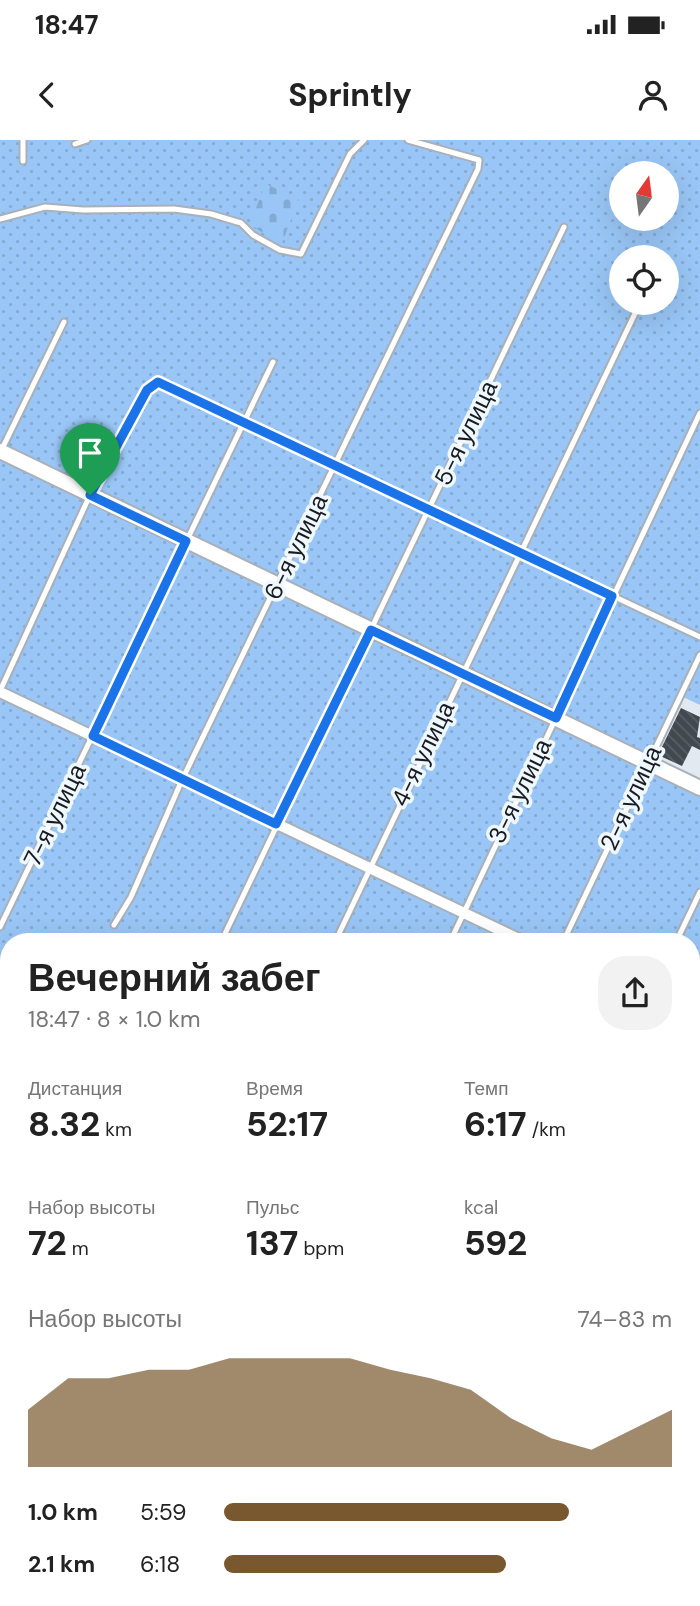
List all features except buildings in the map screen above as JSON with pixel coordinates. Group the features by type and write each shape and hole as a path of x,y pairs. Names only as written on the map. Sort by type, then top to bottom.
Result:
{"street":[{"path":"0,452 700,788"},
{"path":"0,691 507,933"}],"lane":[{"path":"23,140 23,161"},
{"path":"75,144 87,140"},
{"path":"0,219 45,207 83,210 174,209 211,214 241,223 253,235 274,247 293,255 301,254 350,154 364,140"},
{"name":"6-я улица","path":"114,925 131,897 182,780 478,169 479,160 408,140"},
{"name":"5-я улица","path":"225,933 564,227"},
{"name":"4-я улица","path":"339,933 634,315"},
{"path":"0,452 64,322"},
{"name":"7-я улица","path":"0,927 273,362"},
{"path":"0,691 90,495 147,390 158,382 242,424 700,637"},
{"name":"3-я улица","path":"454,933 700,413"},
{"name":"2-я улица","path":"567,933 700,654"},
{"path":"680,933 700,892"}],"green space":[{"path":"0,140 700,140 700,705 683,697 646,769 700,796 700,933 0,933"},
{"path":"265,184 299,198 281,246 250,224"}],"route":[{"path":"158,382 242,424 612,596 556,718 371,630 276,824 93,736 186,541 90,495 147,390 158,382"}]}
